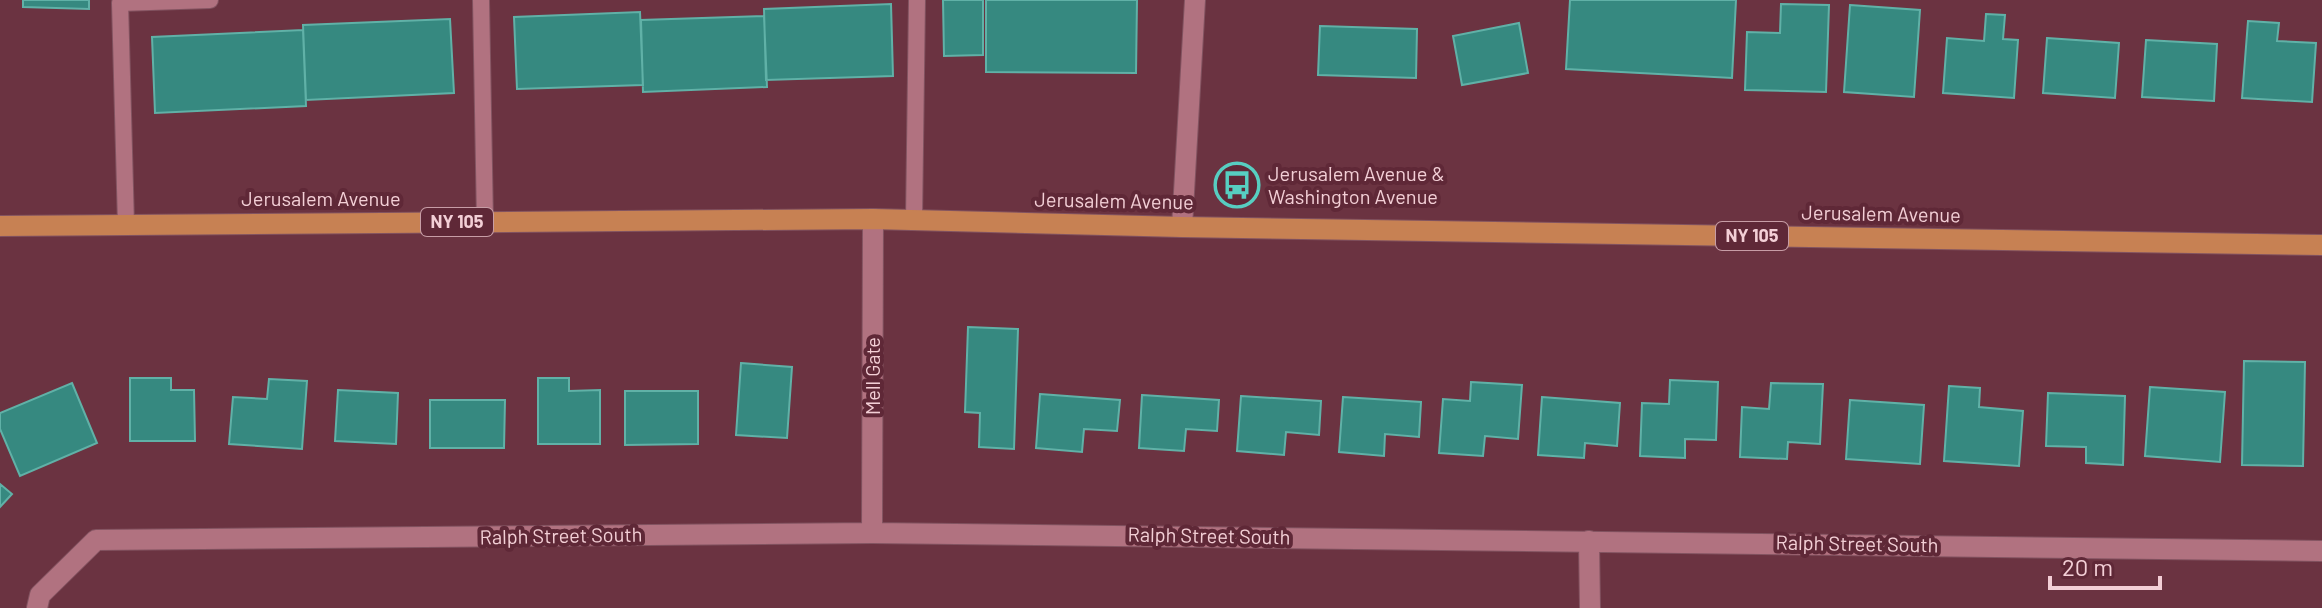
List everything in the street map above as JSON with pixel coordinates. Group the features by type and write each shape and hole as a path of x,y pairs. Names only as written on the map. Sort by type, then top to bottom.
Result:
{"main road":[{"name":"Jerusalem Avenue","path":"0,226 873,219 1182,227 2322,245"}],"street":[{"path":"1182,227 1195,0"},
{"name":"Mell Gate","path":"872,533 873,219"},
{"name":"Ralph Street South","path":"37,608 40,595 96,540 872,533 2322,551"},
{"path":"1589,541 1590,608"}],"lane":[{"path":"126,225 120,3 210,0"},
{"path":"481,0 485,222"},
{"path":"914,220 917,0"}],"building":[{"path":"23,0 89,0 89,9 23,7"},
{"path":"943,0 983,0 983,55 944,56"},
{"path":"986,0 1137,0 1136,73 986,72"},
{"path":"1570,0 1736,0 1732,78 1566,69"},
{"path":"891,4 893,76 766,80 764,9"},
{"path":"1781,4 1829,5 1826,92 1745,90 1747,32 1780,33"},
{"path":"1850,5 1920,10 1914,97 1844,92"},
{"path":"640,12 643,85 517,89 514,17"},
{"path":"1986,14 2005,15 2003,39 2018,40 2014,98 1943,93 1947,38 1984,41"},
{"path":"764,16 767,87 643,92 641,20"},
{"path":"450,19 454,93 306,100 303,25"},
{"path":"2248,21 2279,23 2277,41 2316,43 2312,102 2242,98"},
{"path":"1519,23 1528,73 1462,85 1453,36"},
{"path":"1320,26 1417,29 1416,78 1318,75"},
{"path":"303,30 306,106 155,113 152,37"},
{"path":"2047,38 2119,43 2115,98 2043,93"},
{"path":"2146,40 2217,44 2214,101 2142,97"},
{"path":"968,327 1018,329 1014,449 979,447 980,413 965,412"},
{"path":"2244,361 2305,362 2303,466 2242,465"},
{"path":"741,363 792,367 787,438 736,435"},
{"path":"130,378 171,378 171,390 194,390 195,441 130,441"},
{"path":"538,378 569,378 569,391 600,390 600,444 538,444"},
{"path":"269,379 307,381 302,449 229,444 233,397 267,399"},
{"path":"1670,380 1718,382 1716,440 1685,439 1685,458 1640,456 1642,403 1669,404"},
{"path":"1471,382 1522,385 1518,439 1485,436 1483,456 1439,453 1443,399 1470,401"},
{"path":"72,383 97,443 20,476 0,429 0,413"},
{"path":"1771,383 1823,384 1820,444 1788,442 1787,459 1740,457 1742,407 1769,409"},
{"path":"1949,386 1980,388 1979,407 2023,411 2019,466 1944,461"},
{"path":"2150,387 2225,392 2220,462 2145,456"},
{"path":"338,390 398,393 396,444 335,441"},
{"path":"625,391 698,391 698,444 625,445"},
{"path":"2048,393 2125,396 2123,465 2086,463 2086,447 2046,446"},
{"path":"1040,394 1120,400 1117,431 1084,429 1082,452 1036,448"},
{"path":"1142,395 1219,400 1217,431 1186,429 1184,451 1139,448"},
{"path":"1241,396 1321,401 1319,435 1286,432 1284,455 1237,451"},
{"path":"1343,397 1421,402 1419,437 1385,434 1384,456 1339,452"},
{"path":"1542,397 1620,403 1617,446 1585,443 1584,458 1538,455"},
{"path":"430,400 505,400 504,448 430,448"},
{"path":"1850,400 1924,405 1920,464 1846,459"},
{"path":"0,484 12,494 0,507"}],"place":[{"name":"Jerusalem Avenue & Washington Avenue","path":"1237,185"}]}
